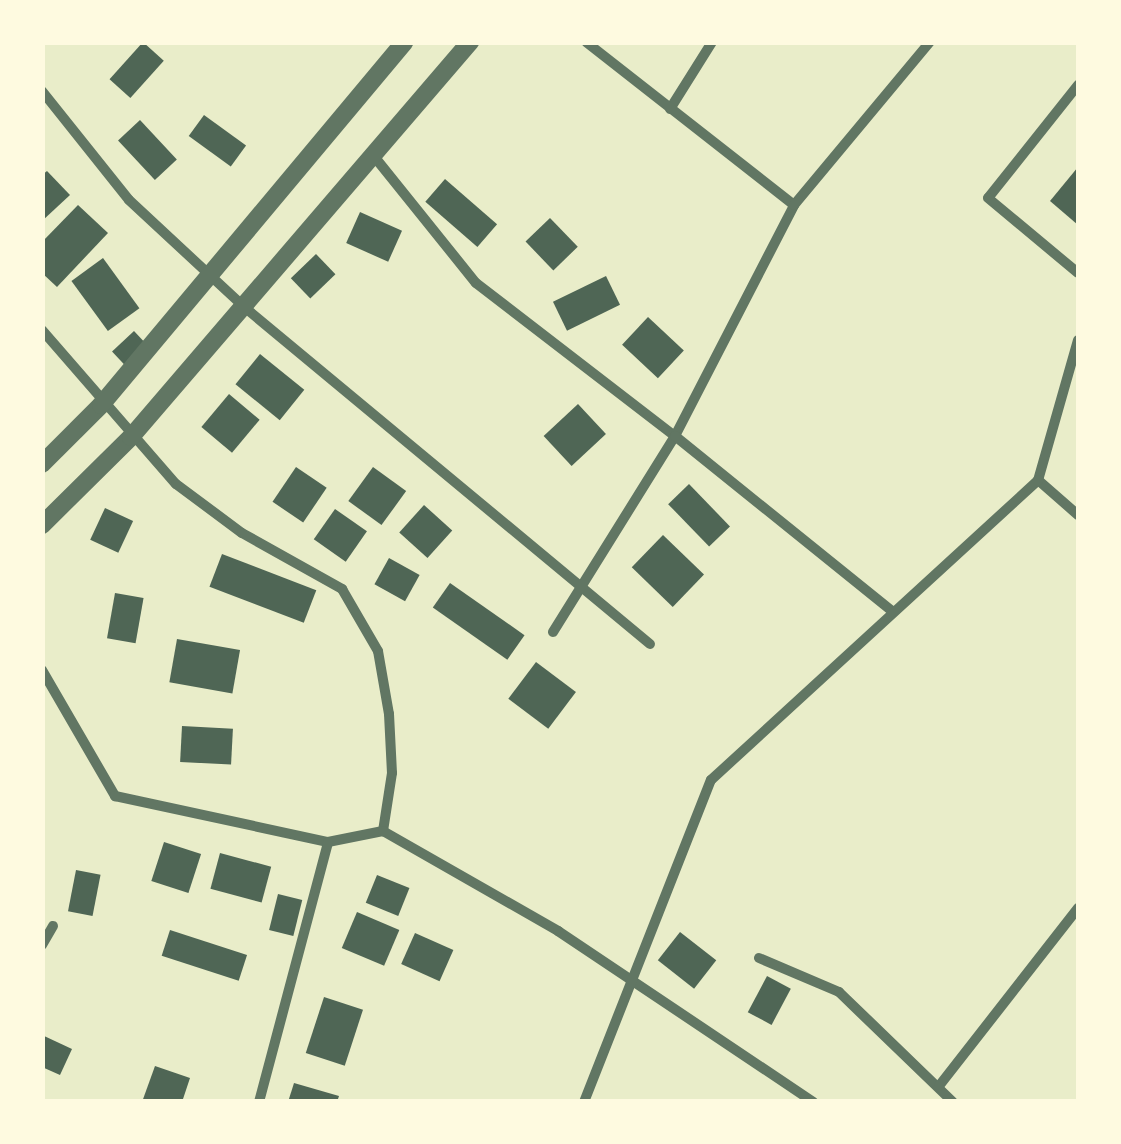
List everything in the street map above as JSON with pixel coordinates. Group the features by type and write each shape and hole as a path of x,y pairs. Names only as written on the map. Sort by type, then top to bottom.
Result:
{"street":[{"path":"42,464 101,405 405,42"},
{"path":"42,525 131,437 470,42"},
{"path":"586,42 794,205"},
{"path":"670,109 712,42"},
{"path":"553,632 675,436 794,205 930,42"},
{"path":"1078,84 988,198 1078,273"},
{"path":"42,92 129,200 243,306 650,644"},
{"path":"372,155 476,284 675,436 892,611"},
{"path":"42,330 101,405 176,484 242,534 342,589 378,650 389,714 392,773 383,830"},
{"path":"584,1102 626,982 711,780 1038,480 1078,340"},
{"path":"1038,480 1078,515"},
{"path":"42,670 115,796 328,842 383,830 558,931 626,982 783,1076 814,1102"},
{"path":"259,1102 328,842"},
{"path":"939,1086 1078,908"},
{"path":"42,945 53,926"},
{"path":"759,958 839,992 954,1102"}],"building":[{"path":"143,42 164,61 130,98 110,79"},
{"path":"204,115 246,146 231,167 189,136"},
{"path":"140,120 177,159 155,180 118,140"},
{"path":"1078,167 1078,225 1050,201"},
{"path":"47,171 70,195 42,221 42,175"},
{"path":"445,179 497,224 477,247 425,202"},
{"path":"78,205 108,233 57,287 42,273 42,242"},
{"path":"360,212 402,231 388,262 346,243"},
{"path":"550,218 578,247 553,270 526,242"},
{"path":"316,254 335,274 310,298 291,278"},
{"path":"103,258 139,308 108,331 71,281"},
{"path":"606,276 620,305 567,331 553,302"},
{"path":"648,317 684,350 658,378 622,345"},
{"path":"134,331 149,347 127,368 112,351"},
{"path":"260,354 304,390 280,420 235,384"},
{"path":"229,394 260,420 232,453 201,427"},
{"path":"578,404 606,434 572,466 544,436"},
{"path":"296,467 327,488 303,523 273,502"},
{"path":"373,467 406,491 381,525 348,501"},
{"path":"689,484 730,526 709,547 668,504"},
{"path":"424,505 452,530 427,558 399,532"},
{"path":"105,508 133,521 118,553 90,540"},
{"path":"335,509 367,531 346,562 314,539"},
{"path":"663,535 704,575 673,607 632,567"},
{"path":"222,554 316,590 304,623 209,587"},
{"path":"389,558 420,575 405,601 374,584"},
{"path":"450,583 525,635 507,660 433,608"},
{"path":"115,593 144,598 136,643 107,638"},
{"path":"177,639 240,650 232,693 169,682"},
{"path":"536,662 576,692 548,729 508,699"},
{"path":"182,726 233,729 231,765 180,762"},
{"path":"164,842 201,854 188,893 151,881"},
{"path":"220,853 271,867 262,902 210,889"},
{"path":"76,870 101,875 93,916 68,911"},
{"path":"377,875 409,888 398,916 366,903"},
{"path":"278,894 302,900 293,936 269,930"},
{"path":"357,912 399,930 384,966 342,948"},
{"path":"170,930 247,955 239,981 162,956"},
{"path":"680,932 716,960 694,989 658,960"},
{"path":"415,933 453,950 440,981 401,964"},
{"path":"767,976 791,989 772,1025 748,1012"},
{"path":"324,997 363,1010 345,1066 306,1053"},
{"path":"42,1035 72,1049 60,1075 42,1067"},
{"path":"155,1066 190,1078 182,1102 142,1102"},
{"path":"294,1083 339,1096 337,1102 288,1102"}]}
